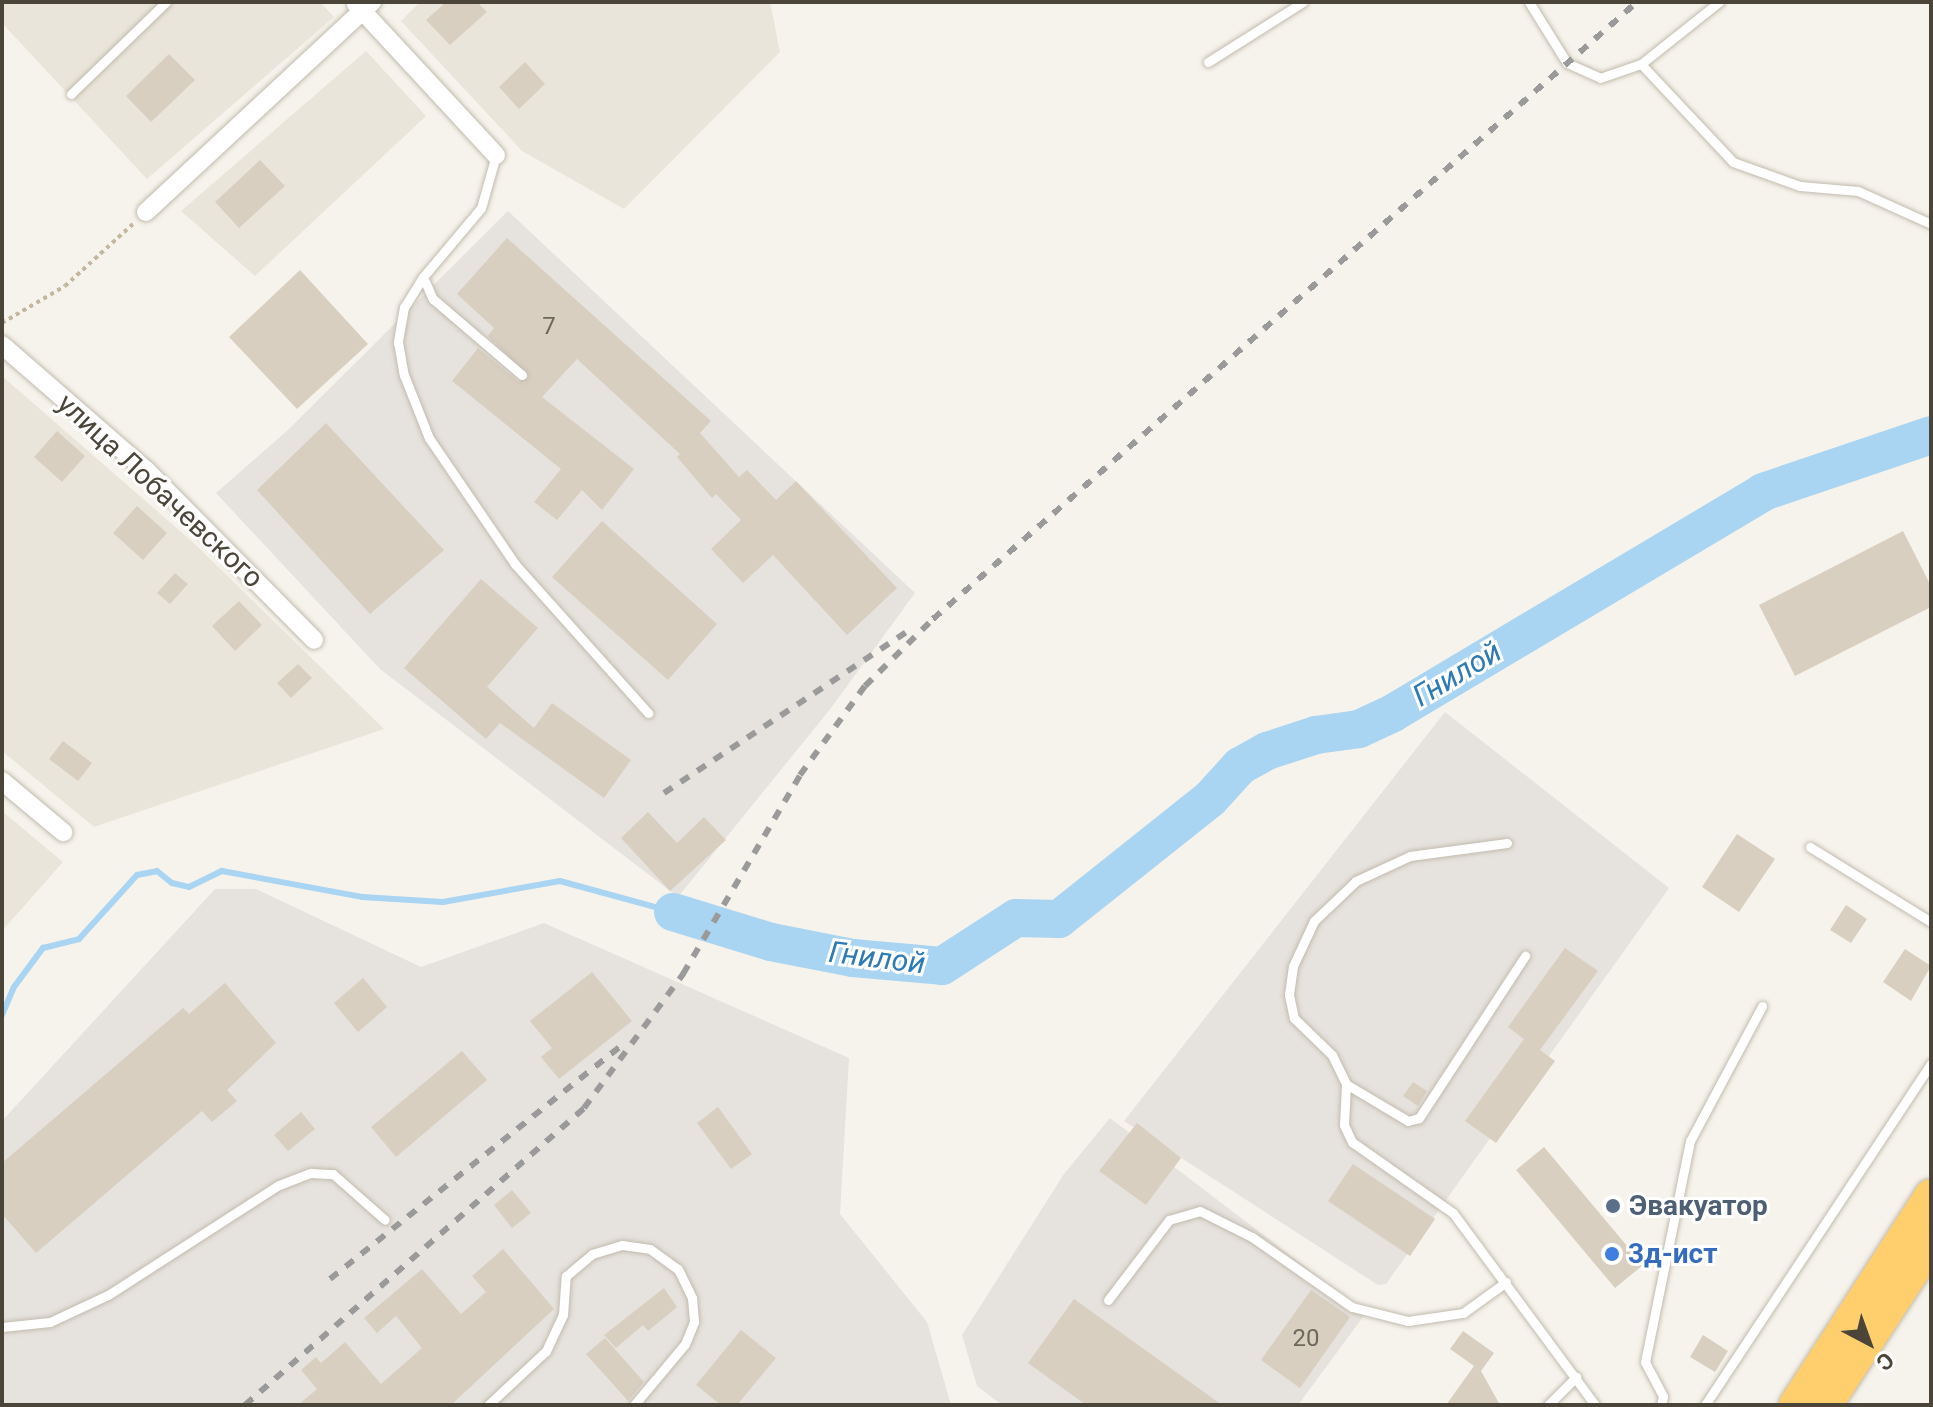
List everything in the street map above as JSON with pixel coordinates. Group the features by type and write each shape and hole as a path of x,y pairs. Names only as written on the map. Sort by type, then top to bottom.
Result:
{"highway":[{"path":"1795,1405 1931,1195"},
{"path":"1826,1405 1931,1244"},
{"path":"1848,1405 1893,1333 1908,1280"}],"street":[{"path":"146,212 363,5 496,155"},
{"name":"улица Лобачевского","path":"2,345 146,470 314,640"},
{"path":"2,781 63,832"}],"lane":[{"path":"71,94 166,2"},
{"path":"1208,62 1303,2"},
{"path":"1529,2 1567,63 1600,78 1641,64 1719,2"},
{"path":"1641,64 1733,162 1800,186 1858,191 1931,224"},
{"path":"496,155 481,208 423,277 404,307 398,342 404,375 429,438 515,564 648,713"},
{"path":"423,277 433,299 522,375"},
{"path":"1507,843 1410,856 1356,881 1314,921 1293,966 1289,995 1294,1018 1332,1055 1346,1084 1344,1125 1352,1142 1453,1213 1595,1405"},
{"path":"1810,847 1931,922"},
{"path":"1346,1084 1408,1121 1419,1118 1525,956"},
{"path":"1661,1405 1663,1396 1645,1362 1690,1141 1762,1006"},
{"path":"1705,1405 1931,1063"},
{"path":"2,1327 50,1322 108,1295 279,1185 311,1173 333,1174 385,1220"},
{"path":"1108,1300 1169,1220 1200,1211 1252,1237 1352,1307 1408,1321 1463,1313 1506,1282"},
{"path":"488,1405 546,1351 563,1315 566,1276 592,1254 622,1245 650,1249 678,1269 692,1298 694,1322 685,1344 634,1405"},
{"path":"1548,1405 1576,1377"}],"path":[{"path":"2,323 65,286 146,212"}],"shaded area":[{"path":"2,2 320,2 334,17 147,179 2,23"},
{"path":"420,2 770,2 780,52 624,209 522,151 401,21"},
{"path":"366,51 426,116 255,276 181,211"},
{"path":"508,211 915,593 831,708 678,897 380,669 216,493 289,429"},
{"path":"2,376 195,544 384,729 94,827 2,751"},
{"path":"1445,712 1669,888 1386,1284 1378,1285 1124,1121"},
{"path":"2,811 63,862 2,931"},
{"path":"215,889 256,889 421,967 544,923 849,1058 840,1214 927,1322 951,1405 2,1405 2,1121"},
{"path":"1110,1118 1366,1313 1298,1405 1002,1405 977,1386 962,1335 1064,1174"}],"building":[{"path":"446,2 477,2 487,12 450,45 426,20"},
{"path":"169,54 195,80 151,122 126,96"},
{"path":"525,62 545,84 519,109 499,87"},
{"path":"260,160 285,186 239,228 215,202"},
{"path":"507,238 711,421 700,433 739,477 747,470 776,500 796,481 897,588 847,635 773,555 743,583 711,549 741,520 716,494 712,498 677,457 680,454 577,359 542,397 634,469 602,510 582,490 557,520 534,502 561,469 452,381 478,348 518,381 529,377 488,336 494,328 457,294"},
{"path":"300,270 368,344 297,409 229,337"},
{"path":"326,423 444,550 370,614 257,490"},
{"path":"57,431 85,456 62,482 34,457"},
{"path":"137,506 167,533 143,560 113,533"},
{"path":"602,521 717,624 668,680 552,577"},
{"path":"1903,531 1931,586 1931,607 1795,676 1759,605"},
{"path":"175,573 188,584 170,604 157,593"},
{"path":"481,579 538,628 487,687 534,728 552,703 631,760 604,798 500,723 486,739 404,668"},
{"path":"239,601 262,625 235,651 212,626"},
{"path":"298,664 312,678 291,698 277,683"},
{"path":"63,741 92,763 78,781 49,759"},
{"path":"648,812 677,843 704,817 726,840 670,891 621,838"},
{"path":"1737,834 1775,859 1739,912 1702,887"},
{"path":"1846,905 1867,919 1851,943 1830,930"},
{"path":"1565,948 1598,971 1540,1050 1555,1061 1496,1143 1465,1121 1524,1039 1508,1027"},
{"path":"1905,949 1931,966 1911,1001 1883,982"},
{"path":"592,972 632,1021 559,1079 541,1057 552,1048 530,1021"},
{"path":"363,978 387,1007 358,1032 334,1003"},
{"path":"225,983 276,1043 227,1090 237,1101 212,1122 202,1111 36,1253 2,1214 2,1163 183,1008 189,1014"},
{"path":"462,1051 487,1080 396,1157 371,1127"},
{"path":"1413,1082 1427,1091 1418,1106 1403,1096"},
{"path":"718,1107 752,1154 731,1169 697,1123"},
{"path":"301,1112 315,1129 288,1151 274,1135"},
{"path":"1137,1123 1181,1158 1146,1205 1099,1171"},
{"path":"1544,1147 1643,1265 1615,1288 1516,1170"},
{"path":"1353,1164 1435,1219 1410,1256 1328,1201"},
{"path":"512,1190 531,1213 512,1228 494,1205"},
{"path":"503,1249 554,1309 451,1405 298,1405 317,1389 301,1370 316,1357 321,1363 345,1342 381,1384 422,1348 396,1316 377,1333 364,1318 422,1269 461,1314 486,1292 472,1276"},
{"path":"664,1288 677,1307 648,1331 643,1325 616,1348 604,1335"},
{"path":"1311,1290 1350,1317 1300,1388 1261,1360"},
{"path":"1074,1299 1222,1405 1086,1405 1028,1363"},
{"path":"741,1330 776,1358 737,1405 721,1405 696,1385"},
{"path":"1463,1331 1494,1353 1481,1371 1500,1405 1446,1405 1474,1366 1450,1349"},
{"path":"1703,1335 1728,1351 1715,1372 1690,1357"},
{"path":"605,1338 644,1382 628,1401 586,1354"}],"waterway":[{"name":"Гнилой","path":"673,912 771,942 853,958 942,966 1016,918 1059,919 1210,799 1240,766 1267,751 1316,735 1359,729 1393,713 1763,492 1931,435"},
{"name":"Гнилой","path":"2,1015 14,987 43,948 79,939 137,875 157,871 172,883 189,887 222,871 362,897 443,902 560,881 673,912"}],"railway":[{"path":"245,1405 584,1108 683,974 800,775 865,686 933,619 1637,2"},
{"path":"664,793 911,629"},
{"path":"330,1279 623,1044"}],"place":[{"name":"Эвакуатор","path":"1613,1206"},
{"name":"3д-ист","path":"1612,1254"}]}
